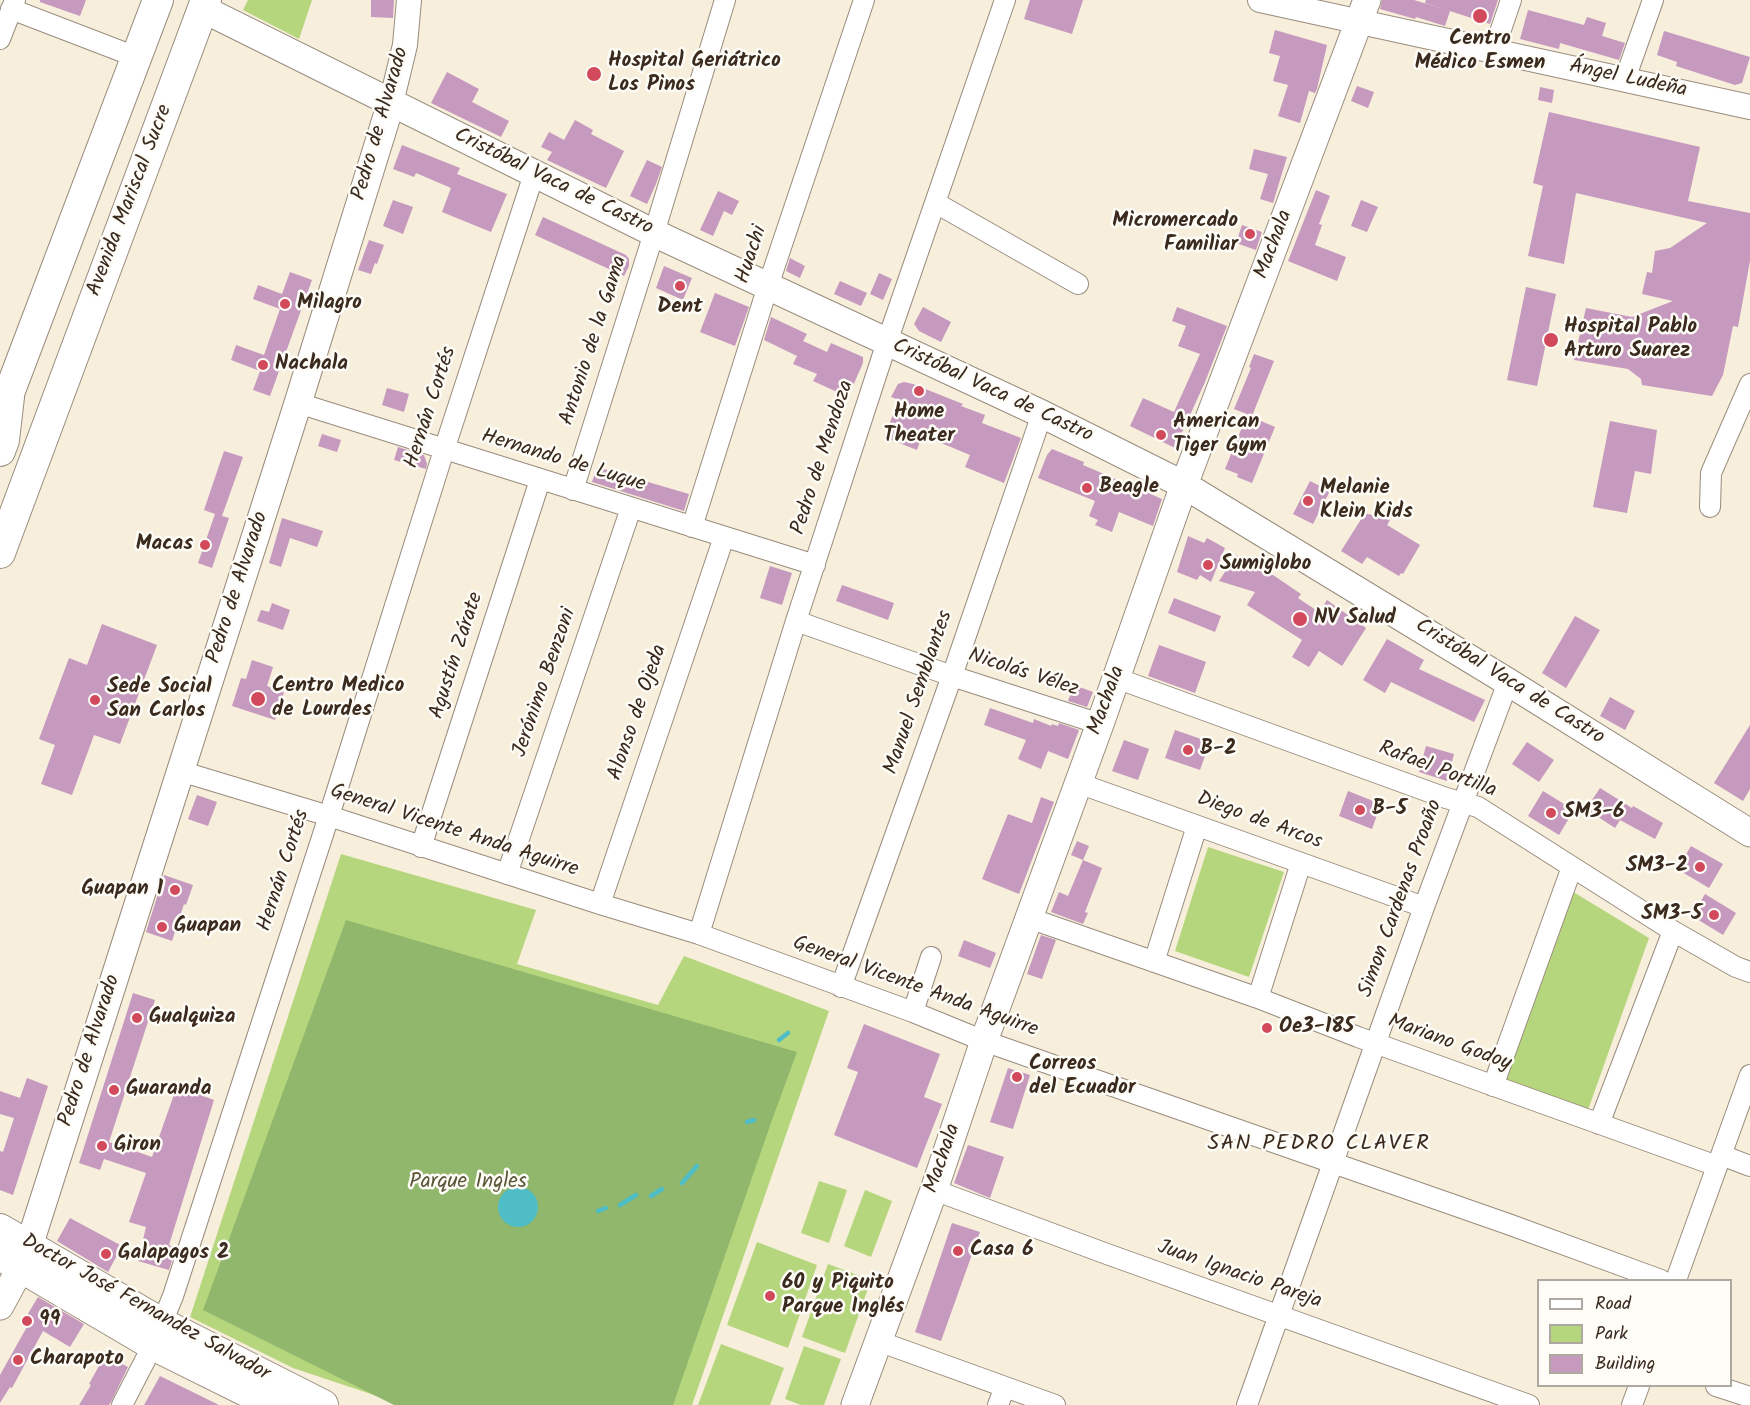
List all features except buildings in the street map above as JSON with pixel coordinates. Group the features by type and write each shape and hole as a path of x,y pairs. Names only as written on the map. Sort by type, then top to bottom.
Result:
{"main road":[{"path":"0,451 4,440 4,405 158,0"},
{"name":"Cristóbal Vaca de Castro","path":"204,5 391,103 654,233 1042,414 1184,485 1508,682 1750,833"},
{"name":"Avenida Mariscal Sucre","path":"0,553 204,5"},
{"name":"Machala","path":"855,1405 934,1190 984,1041 1100,724 1184,485 1364,11"},
{"name":"Pedro de Alvarado","path":"0,1306 180,771 391,103"},
{"name":"Avenida Mariscal Sucre","path":"0,512 56,402"},
{"name":"Doctor José Fernandez Salvador","path":"0,1229 17,1256 158,1334 274,1405"},
{"name":"Doctor José Fernandez Salvador","path":"158,1334 323,1405"}],"street":[{"name":"Pedro de Alvarado","path":"391,103 405,45 409,0"},
{"name":"Antonio de la Gama","path":"573,490 725,0"},
{"name":"Huachi","path":"692,527 768,286 864,0"},
{"name":"Pedro de Mendoza","path":"699,934 796,621 887,342 1005,0"},
{"name":"Ángel Ludeña","path":"1260,0 1364,11 1494,50 1750,106"},
{"path":"1494,50 1511,0"},
{"path":"1625,79 1653,0"},
{"path":"0,39 13,4 136,57"},
{"name":"Hernán Cortés","path":"122,1405 158,1334 177,1285 534,174"},
{"path":"936,203 1078,284"},
{"path":"1710,507 1711,473 1750,384"},
{"name":"Hernando de Luque","path":"298,403 815,565"},
{"name":"Manuel Semblantes","path":"841,987 1042,414"},
{"name":"Agustín Zárate","path":"421,847 540,480"},
{"name":"Jerónimo Benzoni","path":"507,874 631,508"},
{"name":"Alonso de Ojeda","path":"600,904 724,537"},
{"name":"Nicolás Vélez","path":"796,621 952,676 1100,724"},
{"name":"Rafael Portilla","path":"1116,678 1446,798 1478,807 1673,931 1736,967 1750,972"},
{"name":"Simon Cardenas Proaño","path":"1247,1405 1424,908 1508,682"},
{"name":"General Vicente Anda Aguirre","path":"180,771 699,934 913,1012 984,1041 1508,1224 1656,1279"},
{"name":"Diego de Arcos","path":"1078,783 1424,908"},
{"path":"1154,962 1197,826"},
{"path":"1258,998 1301,863"},
{"path":"1493,1086 1572,867"},
{"name":"Mariano Godoy","path":"1029,918 1258,998 1376,1044 1599,1124 1719,1161 1750,1166"},
{"path":"1599,1124 1673,931"},
{"path":"913,1012 931,957"},
{"path":"1677,1279 1750,1075"},
{"name":"Juan Ignacio Pareja","path":"934,1190 1529,1405"},
{"path":"878,1341 1002,1396 1055,1405"},
{"path":"1632,1405 1639,1387"},
{"path":"1719,1387 1750,1397"}],"green space":[{"path":"248,0 312,0 299,39 243,10"},
{"path":"1208,847 1284,872 1249,977 1175,951"},
{"name":"Parque Ingles","path":"341,854 536,910 517,964 658,1005 684,956 829,1011 692,1405 404,1405 293,1368 190,1317"},
{"path":"1570,890 1649,938 1588,1110 1503,1081"},
{"name":"Parque Ingles","path":"346,920 797,1052 673,1405 394,1405 203,1310"},
{"path":"819,1181 847,1190 829,1243 801,1233"},
{"path":"865,1190 892,1201 871,1257 844,1246"},
{"path":"757,1242 817,1265 788,1348 727,1325"},
{"path":"828,1264 871,1280 845,1353 802,1337"},
{"path":"721,1344 784,1368 770,1405 698,1405"},
{"path":"804,1346 841,1359 824,1405 801,1405 785,1399"}],"water":[{"path":"518,1187 532,1193 538,1207 532,1221 518,1227 504,1221 498,1207 504,1193"}],"waterway":[{"path":"779,1040 788,1033"},
{"path":"747,1122 754,1120"},
{"path":"682,1183 697,1166"},
{"path":"651,1196 662,1189"},
{"path":"620,1205 636,1195"},
{"path":"598,1211 606,1208"}],"place":[{"name":"Centro Médico Esmen","path":"1480,16"},
{"name":"Hospital Geriátrico Los Pinos","path":"594,74"},
{"name":"Micromercado Familiar","path":"1250,234"},
{"name":"Dent","path":"680,286"},
{"name":"Milagro","path":"285,304"},
{"name":"Hospital Pablo Arturo Suarez","path":"1551,340"},
{"name":"Nachala","path":"263,365"},
{"name":"Home Theater","path":"919,391"},
{"name":"American Tiger Gym","path":"1161,435"},
{"name":"Beagle","path":"1087,488"},
{"name":"Melanie Klein Kids","path":"1308,501"},
{"name":"Macas","path":"205,545"},
{"name":"Sumiglobo","path":"1208,565"},
{"name":"NV Salud","path":"1300,619"},
{"name":"Centro Medico de Lourdes","path":"258,699"},
{"name":"Sede Social San Carlos","path":"95,700"},
{"name":"B-2","path":"1188,750"},
{"name":"B-5","path":"1360,810"},
{"name":"SM3-6","path":"1551,813"},
{"name":"SM3-2","path":"1700,867"},
{"name":"Guapan 1","path":"175,890"},
{"name":"SM3-5","path":"1714,915"},
{"name":"Guapan","path":"162,927"},
{"name":"Gualquiza","path":"137,1018"},
{"name":"Oe3-185","path":"1267,1028"},
{"name":"Correos del Ecuador","path":"1017,1077"},
{"name":"Guaranda","path":"114,1090"},
{"name":"Giron","path":"102,1146"},
{"name":"Casa 6","path":"958,1251"},
{"name":"Galapagos 2","path":"106,1254"},
{"name":"60 y Piquito Parque Inglés","path":"770,1296"},
{"name":"99","path":"27,1321"},
{"name":"Charapoto","path":"18,1360"}],"district":[{"name":"SAN PEDRO CLAVER","path":"1319,1145"}]}
